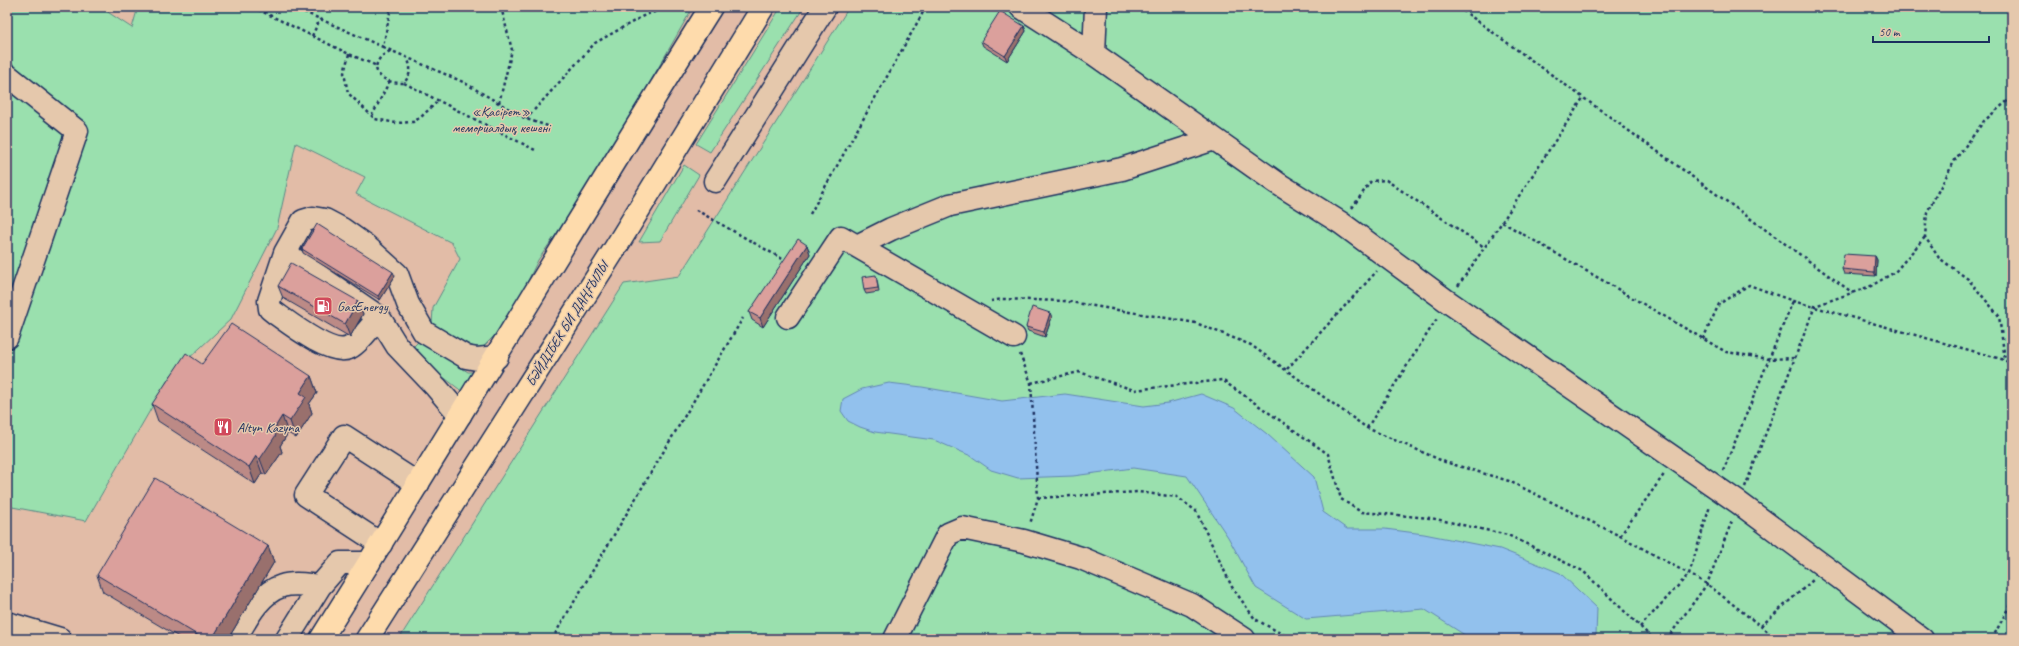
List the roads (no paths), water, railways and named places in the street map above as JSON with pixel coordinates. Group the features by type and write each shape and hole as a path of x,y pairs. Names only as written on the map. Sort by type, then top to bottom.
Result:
{"main road":[{"path":"321,639 497,357 619,154 711,7"},
{"name":"БӘЙДІБЕК БИ ДАҢҒЫЛЫ","path":"367,639 616,247 763,7"}],"lane":[{"path":"715,181 825,7"},
{"path":"1021,7 1094,54 1277,183 1341,223 1447,302 1739,503 1922,639"},
{"path":"1094,54 1096,7"},
{"path":"7,75 77,131 7,337"},
{"path":"857,246 892,229 950,205 1122,169 1214,138"},
{"path":"379,317 349,348 341,350 333,348 313,338 270,309 268,301 285,253 303,221 313,218 325,220 342,229 366,246 397,274 408,304 424,332 466,357 477,359 497,357"},
{"path":"788,317 841,237 1014,337"},
{"path":"285,253 379,317 397,346 460,415"},
{"path":"381,544 306,495 344,436 418,484"},
{"path":"895,639 948,534 962,528 1024,541 1081,558 1192,605 1244,639"},
{"path":"286,639 320,586 340,563 369,563"},
{"path":"235,639 249,614 266,595 282,586 320,586"},
{"path":"7,623 60,639"}],"water":[{"path":"889,383 922,387 1002,401 1065,394 1144,406 1168,403 1201,394 1234,408 1267,434 1314,477 1323,512 1347,529 1385,529 1424,534 1500,549 1560,573 1597,608 1596,635 1600,639 1471,639 1424,609 1306,619 1256,588 1228,537 1187,476 1133,468 1073,476 1018,478 991,470 971,456 934,440 875,432 848,421 841,411 843,399 862,389"}],"place":[{"name":"GasEnergy","path":"323,306"},
{"name":"Altyn Kazyna","path":"223,427"}],"park label":[{"name":"«Қасірет» мемориалдық кешені","path":"501,120"}]}
